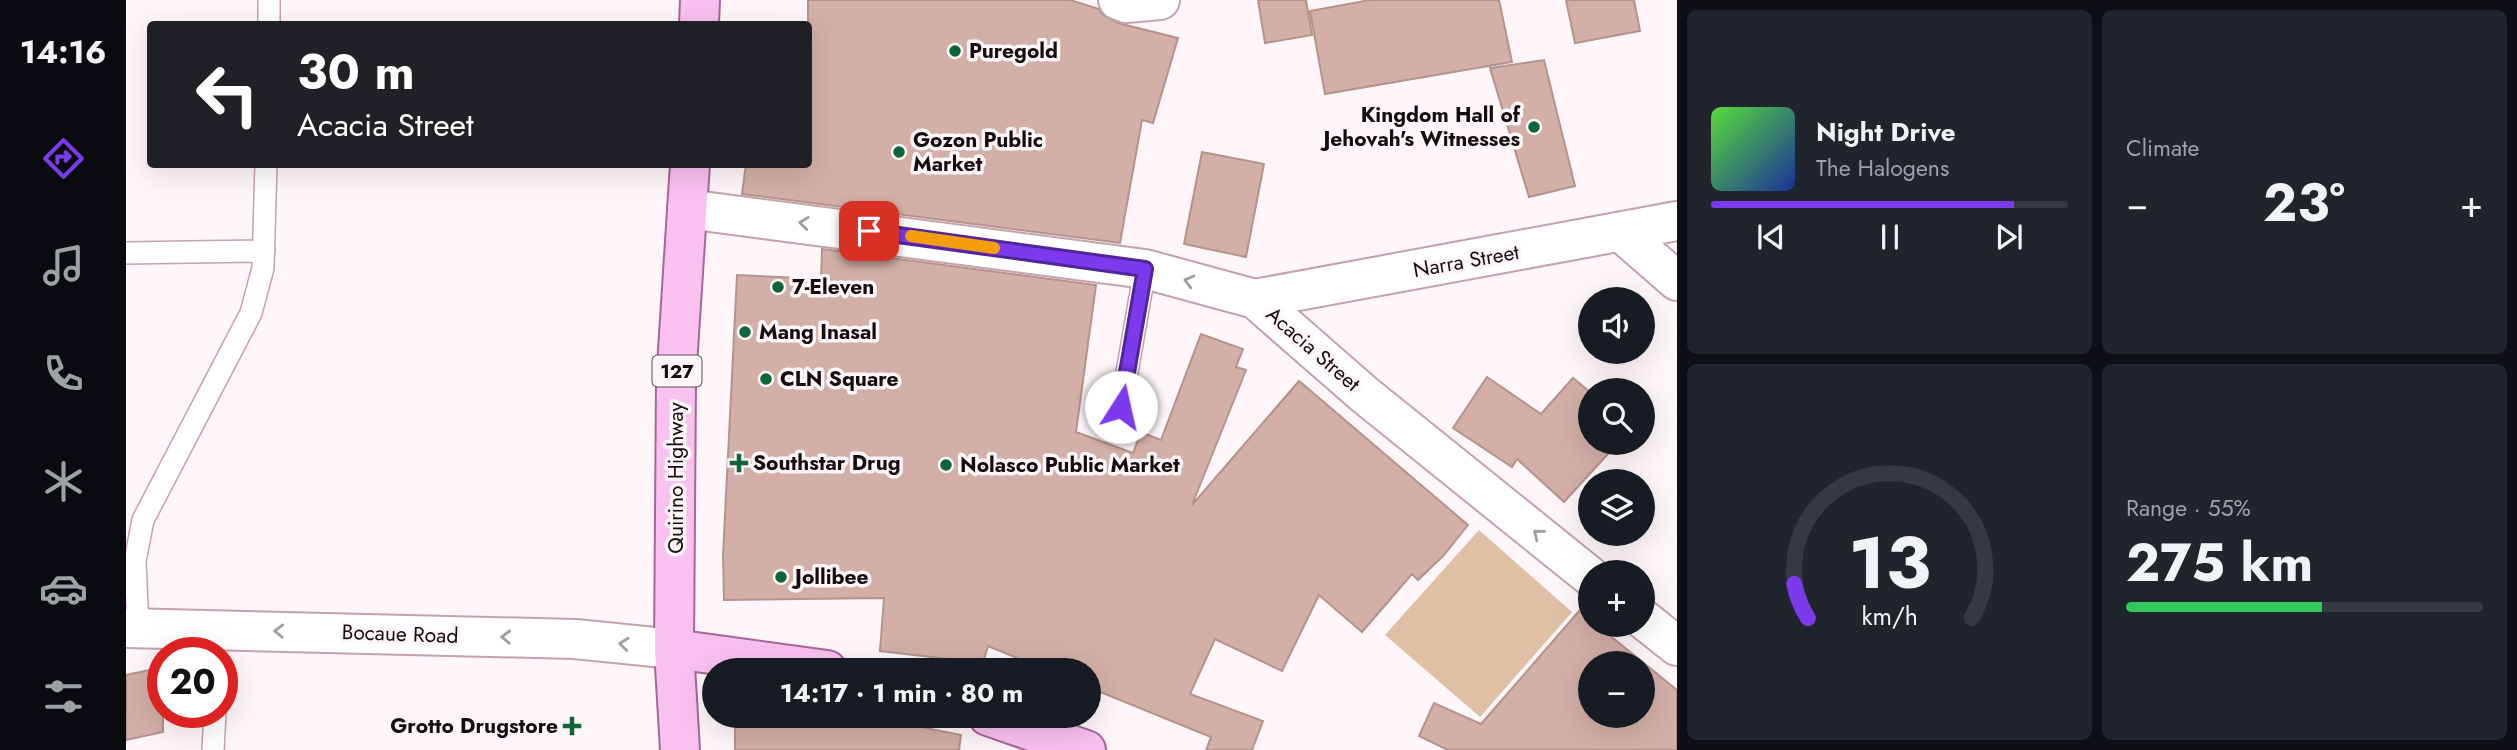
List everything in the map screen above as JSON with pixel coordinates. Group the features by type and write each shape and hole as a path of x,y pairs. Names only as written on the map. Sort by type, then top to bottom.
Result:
{"main road":[{"path":"699,21 700,0"},
{"name":"Quirino Highway","path":"681,750 674,649 676,381 690,168"},
{"path":"674,649 740,658"},
{"path":"1023,728 1086,750"}],"street":[{"path":"1118,0 1126,3 1160,0"},
{"name":"Acacia Street","path":"687,209 920,237 1145,269 1255,299 1365,394 1578,566"},
{"name":"Narra Street","path":"1255,299 1677,221"},
{"path":"1622,233 1677,281"},
{"name":"Bocaue Road","path":"132,628 192,637"},
{"path":"1655,629 1677,646"},
{"name":"Bocaue Road","path":"238,641 575,639 674,649"}],"lane":[{"path":"269,0 269,21"},
{"path":"132,628 135,561 144,520 251,313 263,268 266,168"},
{"path":"126,253 264,251"},
{"path":"1121,407 1145,269"},
{"path":"213,750 214,728"}],"shaded area":[{"path":"1479,530 1572,612 1480,717 1385,635"}],"building":[{"path":"808,0 1070,0 1099,9 1102,14 1118,23 1178,38 1153,123 1142,120 1120,243 742,194 745,168 812,168 812,21 808,21"},
{"path":"1258,0 1306,0 1312,35 1265,43"},
{"path":"1370,0 1499,0 1512,62 1325,94 1310,11"},
{"path":"1566,0 1634,0 1640,31 1575,43"},
{"name":"Kingdom Hall of Jehovah's Witnesses","path":"1544,60 1575,186 1529,197 1490,68"},
{"path":"1202,152 1264,164 1246,257 1184,244"},
{"path":"822,249 1096,285 1076,432 1133,453 1141,432 1161,440 1201,334 1243,349 1236,367 1246,370 1192,505 1299,381 1468,525 1444,555 1418,580 1412,574 1362,632 1319,595 1282,671 1215,639 1190,694 1263,721 1252,750 1206,750 1211,737 1101,692 1101,658 1017,658 988,646 984,658 940,658 880,651 884,598 724,600 723,556 737,275 821,279"},
{"path":"1487,377 1541,414 1573,378 1578,382 1578,455 1607,455 1594,469 1578,469 1578,487 1564,502 1517,459 1512,467 1453,428"},
{"path":"1578,612 1578,637 1612,637 1629,651 1578,651 1578,728 1655,728 1655,672 1677,690 1677,750 1448,750 1419,736 1434,703 1481,724"},
{"path":"147,670 147,728 163,728 163,732 126,740 126,675"},
{"path":"735,728 926,728 961,735 959,750 735,750"}],"slow traffic":[{"path":"911,236 994,248"}],"place":[{"name":"Puregold","path":"955,51"},
{"name":"Kingdom Hall of Jehovah's Witnesses","path":"1534,127"},
{"name":"Gozon Public Market","path":"899,152"},
{"name":"7-Eleven","path":"778,287"},
{"name":"Mang Inasal","path":"745,332"},
{"name":"CLN Square","path":"766,379"},
{"name":"Southstar Drug","path":"739,463"},
{"name":"Nolasco Public Market","path":"946,465"},
{"name":"Jollibee","path":"781,577"},
{"name":"Grotto Drugstore","path":"572,726"}],"route":[{"path":"869,231 1145,269 1121,407"}]}
